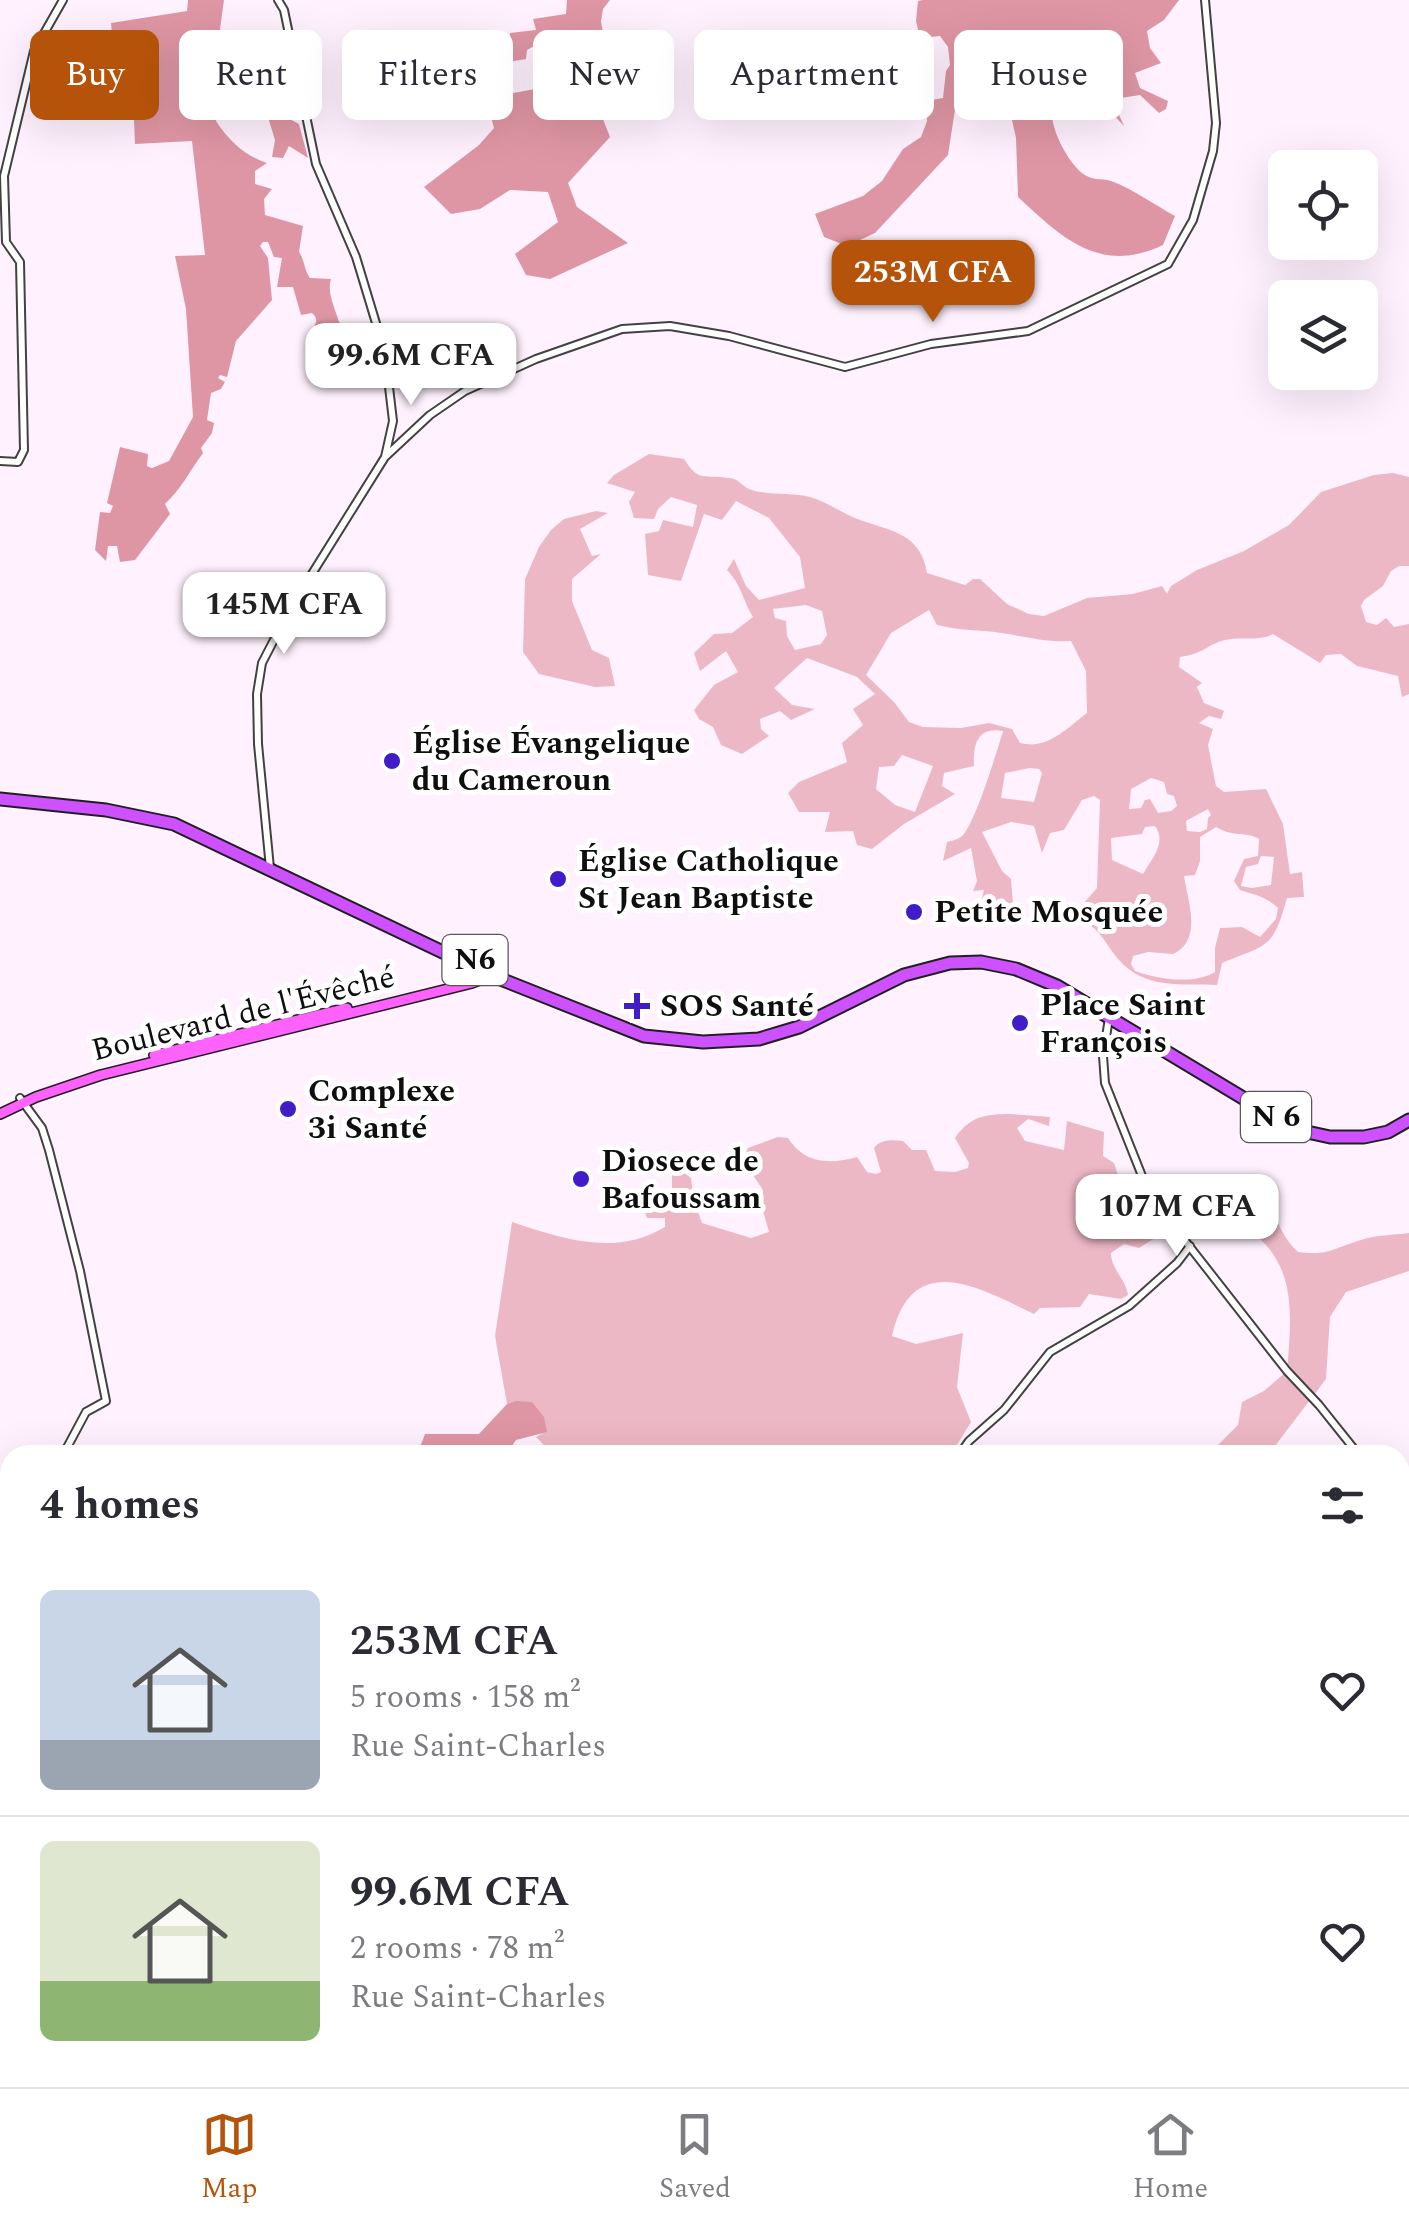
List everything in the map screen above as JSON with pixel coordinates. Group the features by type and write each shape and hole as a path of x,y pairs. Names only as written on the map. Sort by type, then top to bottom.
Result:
{"highway":[{"name":"N6","path":"0,796 126,810 162,818 546,996 633,1033 667,1040 759,1039 828,1014 894,979 950,963 1003,966 1057,986 1109,1016"},
{"name":"N6","path":"494,973 546,996"},
{"name":"N 6","path":"1109,1016 1188,1066 1307,1132 1338,1138 1374,1135 1409,1120"}],"main road":[{"name":"Boulevard de l'Évêché","path":"0,1110 101,1075 494,973"}],"street":[{"path":"0,461 18,462 24,450 20,262 6,242 2,192 34,51 63,0"},
{"path":"278,0 288,27 316,164 356,256 386,353 393,421 385,457"},
{"path":"270,868 258,744 257,694 262,663 290,609 385,457 430,415 464,391 536,359 622,329 670,326 729,336 845,368 931,344 1028,330 1168,264 1193,220 1214,152 1216,122 1205,0"},
{"path":"1109,1016 1103,1066 1114,1111 1150,1196 1287,1371 1350,1445"},
{"path":"22,1100 42,1128 49,1150 80,1271 106,1402 86,1412 69,1445"},
{"path":"966,1445 1004,1410 1050,1352 1129,1306 1177,1263 1190,1246"}],"shaded area":[{"path":"188,0 224,0 221,30 179,30 179,120 216,120 238,146 267,163 255,171 255,184 272,189 264,199 265,215 303,226 299,252 310,278 331,279 330,293 342,339 334,341 312,335 315,316 301,315 293,287 277,287 282,258 274,257 268,242 263,242 260,246 268,258 272,300 236,341 227,377 218,378 225,382 221,389 211,393 207,420 214,423 201,448 203,453 165,504 170,514 135,560 120,562 117,546 108,546 106,561 95,550 100,512 110,513 113,506 107,503 120,447 148,454 147,466 152,468 169,461 193,417 186,309 175,256 205,255 192,141 135,144 134,120 159,120 159,30 112,30 111,23 187,11"},
{"path":"567,0 610,0 603,9 603,30 536,30 533,19 566,14"},
{"path":"1179,0 1164,20 1147,31 1150,48 1161,63 1135,73 1140,88 1168,101 1166,109 1159,113 1140,95 1123,98 1123,30 954,30 954,116 948,155 875,233 847,246 824,237 815,214 863,196 882,181 903,149 921,137 927,120 934,120 934,100 943,98 950,65 948,47 940,36 934,37 934,30 918,30 918,1"},
{"path":"533,30 533,47 527,50 526,59 513,61 513,33"},
{"path":"533,89 533,120 603,120 610,137 568,183 577,207 628,243 550,279 526,275 515,254 558,222 548,192 510,190 480,209 451,214 424,187 479,145 494,128 492,120 513,120 513,93"},
{"path":"269,120 299,124 308,158 289,146 283,158 272,157 275,140"},
{"path":"1012,120 1052,120 1070,159 1082,173 1119,184 1175,216 1163,245 1120,256 1101,254 1083,248 1050,226 1018,197"},
{"path":"649,454 684,459 698,475 732,479 756,491 810,497 903,536 918,550 927,573 965,585 980,579 1007,604 1044,616 1087,598 1133,594 1162,586 1167,594 1171,586 1197,570 1244,551 1289,525 1321,492 1374,475 1393,473 1409,477 1409,566 1391,571 1383,586 1361,606 1366,622 1377,625 1386,618 1394,627 1409,624 1409,694 1402,697 1398,676 1357,666 1341,654 1326,655 1320,663 1273,634 1225,640 1180,657 1179,667 1202,683 1197,687 1204,703 1224,711 1221,719 1209,716 1199,723 1213,729 1208,745 1216,786 1224,792 1266,789 1283,824 1290,874 1302,872 1304,897 1287,898 1272,936 1259,948 1222,963 1217,985 1152,980 1129,969 1098,932 1081,920 1083,904 1097,888 1100,800 1094,796 1082,800 1064,830 1050,833 1042,853 1034,826 1011,822 982,832 1002,871 1011,879 1013,904 980,907 984,890 973,891 977,881 971,848 943,861 947,842 962,836 973,817 1003,731 982,734 974,751 974,766 944,773 942,786 955,794 904,824 872,849 857,845 853,831 825,832 830,812 799,812 788,793 799,782 847,762 842,743 863,725 853,709 875,694 857,677 807,658 774,688 792,705 815,709 791,720 780,711 760,719 761,729 769,736 742,754 721,745 713,727 699,719 694,710 714,685 738,672 726,651 700,671 694,653 714,634 732,633 753,617 727,570 734,559 746,586 759,600 805,588 800,557 769,518 736,501 722,520 704,514 681,581 648,575 645,534 659,531 663,520 693,527 697,505 671,497 654,519 634,518 629,502 635,492 607,483","holes":["806,605 822,611 827,635 821,644 795,650 787,636 786,621 775,618 773,609","929,610 937,625 1071,641 1086,671 1087,713 1056,737 1039,744 1020,743 1012,729 989,723 961,728 923,727 909,722 866,675 891,633","902,755 933,766 915,812 895,805 876,789 879,767 894,766","1030,768 1042,773 1034,802 1001,798 1005,773","1151,778 1164,782 1167,794 1174,796 1177,806 1158,813 1150,799 1141,808 1129,809 1131,789","1208,809 1211,815 1207,829 1187,831 1186,821","1155,826 1159,838 1157,850 1143,874 1112,860 1111,838 1142,834 1145,827","1216,827 1259,839 1258,856 1244,859 1234,881 1240,890 1264,898 1278,908 1276,919 1260,937 1242,927 1220,928 1215,972 1206,976 1175,979 1135,971 1131,964 1133,956 1148,952 1173,954 1188,940 1191,920 1184,876 1195,875 1200,861 1200,837","1261,856 1274,857 1271,885 1241,886 1246,867 1258,864"]},
{"path":"596,511 608,513 580,529 592,556 601,554 572,579 572,601 592,650 609,658 615,686 595,687 539,674 523,652 525,579 539,547 564,519"},
{"path":"994,1115 1050,1117 1049,1126 1028,1119 1017,1128 1025,1141 1064,1150 1067,1121 1104,1132 1103,1156 1114,1163 1120,1181 1212,1179 1257,1187 1298,1252 1325,1252 1367,1238 1409,1233 1409,1271 1346,1292 1330,1317 1326,1379 1276,1445 1218,1445 1238,1425 1242,1402 1264,1391 1287,1371 1290,1308 1281,1270 1258,1237 1239,1224 1193,1214 1139,1248 1124,1244 1111,1253 1128,1295 1121,1299 1089,1294 1080,1307 1040,1308 1034,1314 970,1286 950,1282 931,1284 915,1292 902,1309 892,1336 916,1344 963,1333 957,1387 971,1422 957,1445 543,1445 536,1437 547,1431 507,1404 495,1336 512,1222 589,1242 646,1236 665,1227 665,1218 647,1218 644,1210 672,1197 672,1172 679,1169 691,1178 702,1223 751,1238 769,1232 763,1190 743,1160 748,1148 778,1137 788,1138 809,1157 837,1161 857,1157 867,1172 876,1174 881,1172 874,1148 891,1140 903,1141 912,1150 926,1150 935,1171 955,1172 968,1168 969,1163 955,1138 967,1125"},
{"path":"532,1402 544,1417 547,1432 516,1440 513,1445 421,1445 425,1434 479,1434 507,1404"}],"place":[{"name":"Église Évangelique du Cameroun","path":"392,761"},
{"name":"Église Catholique St Jean Baptiste","path":"558,879"},
{"name":"Petite Mosquée","path":"914,912"},
{"name":"SOS Santé","path":"637,1006"},
{"name":"Place Saint François","path":"1020,1023"},
{"name":"Complexe 3i Santé","path":"288,1109"},
{"name":"Diosece de Bafoussam","path":"581,1179"}]}
